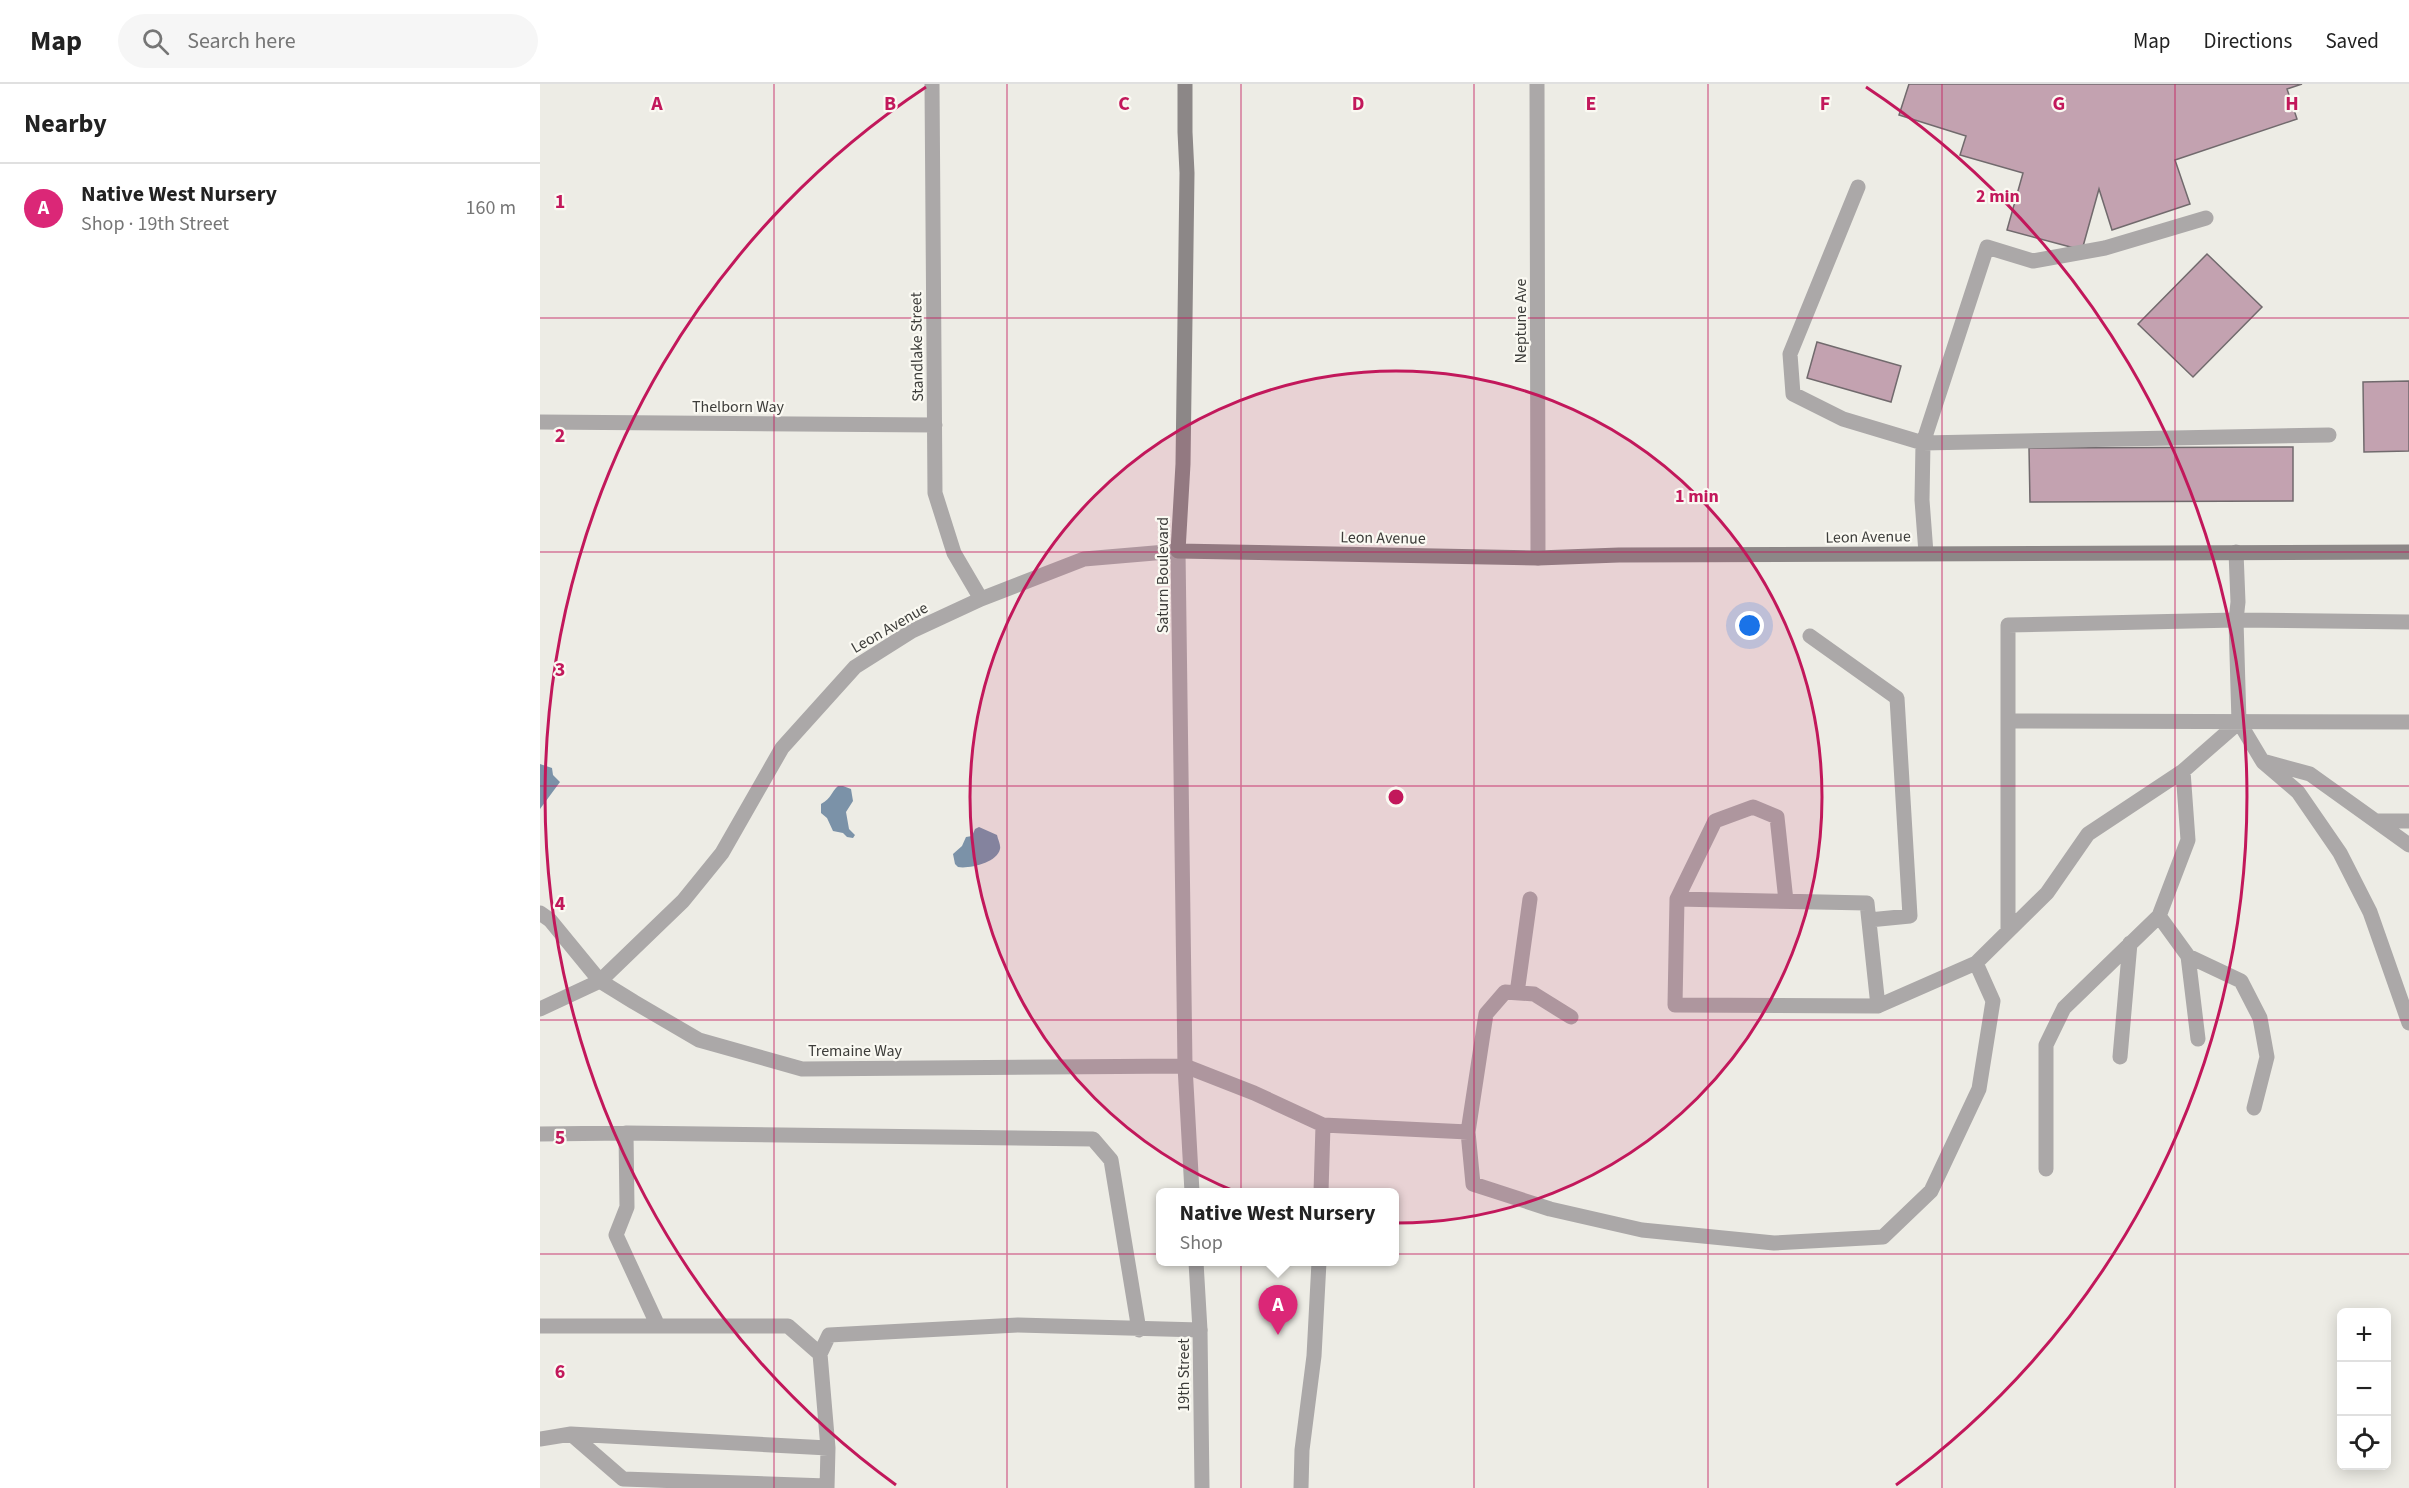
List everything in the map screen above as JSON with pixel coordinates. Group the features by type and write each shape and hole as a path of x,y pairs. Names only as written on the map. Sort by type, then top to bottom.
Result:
{"street":[{"name":"Standlake Street","path":"932,84 935,493 954,553 981,599"},
{"name":"Saturn Boulevard","path":"1185,84 1187,173 1183,464 1178,551 1185,1066"},
{"name":"Neptune Ave","path":"1537,84 1538,558"},
{"path":"1857,187 1790,354 1792,394 1842,420 1923,443 2329,435"},
{"path":"1926,553 1922,500 1923,443 1987,247 2033,261 2105,248 2206,218"},
{"name":"Thelborn Way","path":"540,422 935,425"},
{"name":"Leon Avenue","path":"540,1009 600,981 683,901 722,853 782,748 855,667 912,631 981,599 1084,559 1178,551 1538,558 1619,555 2409,552"},
{"path":"2236,552 2239,722 2263,762 2298,792 2340,853 2370,912 2409,1023"},
{"path":"2008,931 2008,625 2236,620 2409,621"},
{"path":"1810,636 1897,698 1910,916 1869,920"},
{"path":"2008,721 2409,722"},
{"path":"1786,901 1777,817 1753,807 1715,821 1677,899 1675,1005 1878,1006 1976,963 2047,893 2088,834 2183,771 2239,722"},
{"path":"2263,762 2310,774 2409,845"},
{"path":"2046,1169 2046,1045 2064,1008 2159,916 2188,840 2183,771"},
{"path":"2376,821 2409,821"},
{"path":"1517,993 1530,899"},
{"path":"1677,899 1868,903 1878,1006"},
{"name":"Tremaine Way","path":"540,913 550,920 600,981 699,1040 802,1069 1185,1066"},
{"path":"2159,916 2188,956 2241,981 2260,1018 2267,1057 2254,1108"},
{"path":"2120,1057 2130,943"},
{"path":"2188,956 2198,1039"},
{"path":"1571,1017 1534,994 1505,992 1486,1014 1468,1132 1473,1184 1550,1209 1642,1230 1774,1243 1883,1237 1931,1191 1979,1089 1993,1001 1976,963"},
{"path":"1192,1188 1185,1066 1254,1093 1323,1125 1468,1132"},
{"path":"1321,1188 1323,1125"},
{"path":"626,1133 627,1207 616,1235 658,1326"},
{"path":"540,1134 1093,1139 1111,1160 1139,1330"},
{"name":"19th Street","path":"1196,1266 1200,1330 1202,1488"},
{"path":"1300,1488 1302,1450 1314,1356 1319,1266"},
{"path":"571,1434 623,1479 827,1487 828,1448 820,1354 829,1335 1018,1325 1200,1330"},
{"path":"540,1326 788,1326 820,1354"},
{"path":"540,1439 571,1434 828,1448"}],"water":[{"path":"540,764 552,768 553,775 560,782 540,809"},
{"path":"838,786 851,789 853,801 846,812 849,829 855,835 853,838 833,831 827,818 821,813 821,804"},
{"path":"979,827 997,835 1000,847 998,854 982,864 958,867 953,854 962,846 966,837 972,836 975,829"}],"building":[{"path":"1909,84 2302,84 2287,89 2297,119 2175,160 2190,204 2112,230 2099,189 2082,250 2007,230 2023,173 1960,155 1966,136 1899,115"},
{"path":"2207,254 2262,307 2193,377 2138,324"},
{"path":"1817,342 1901,366 1891,402 1807,378"},
{"path":"2409,381 2409,451 2364,452 2363,382"},
{"path":"2293,447 2293,501 2030,502 2029,448"}],"place":[{"name":"Native West Nursery","path":"1278,1335"}]}
